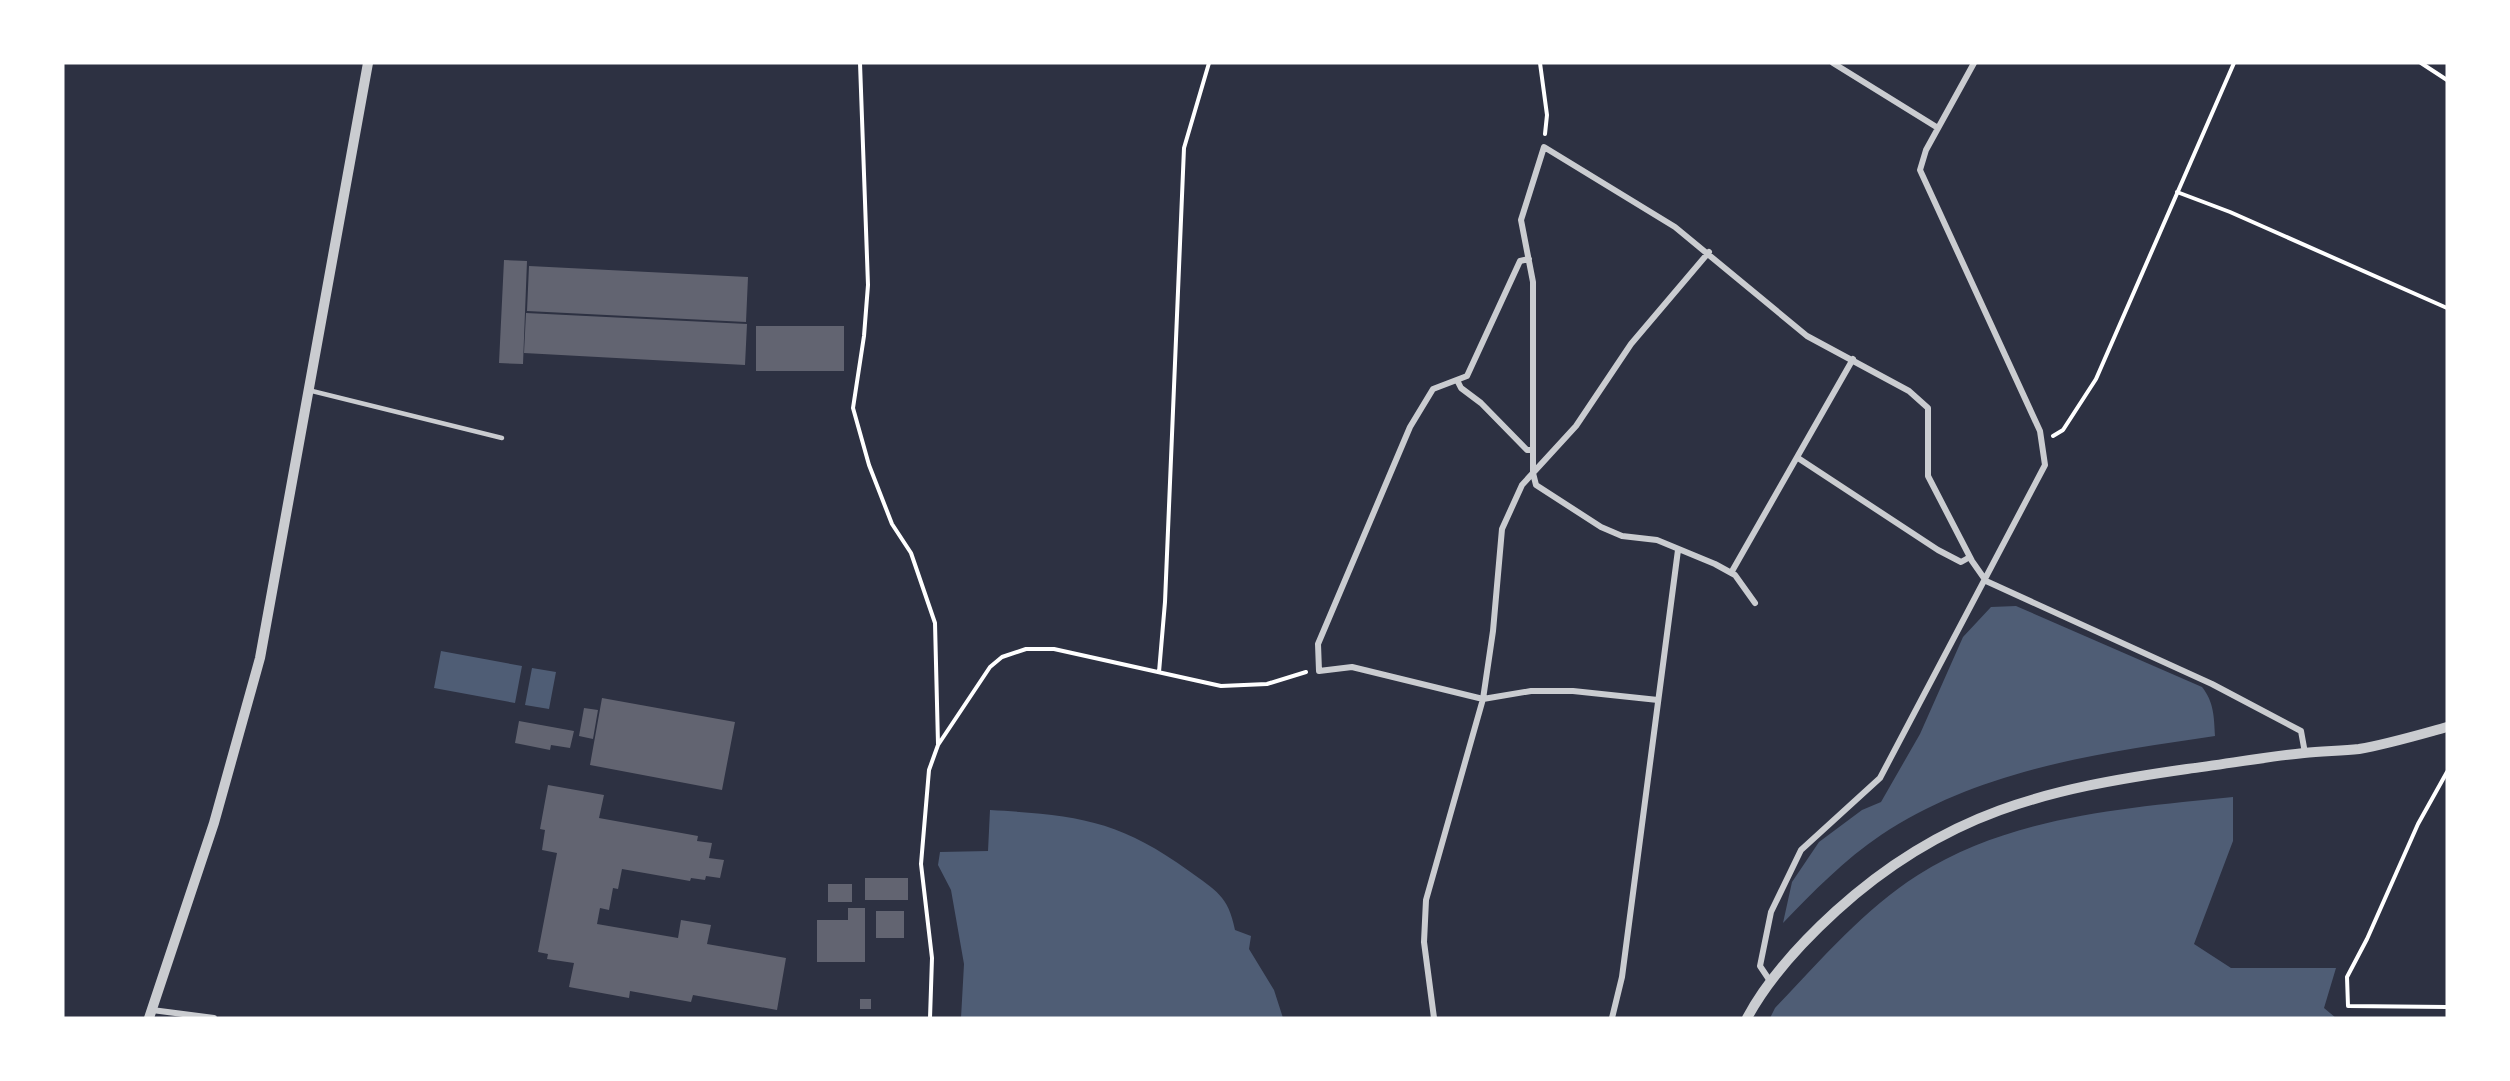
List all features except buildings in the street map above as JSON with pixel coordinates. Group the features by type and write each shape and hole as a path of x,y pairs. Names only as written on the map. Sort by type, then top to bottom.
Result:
{"street":[{"path":"214,1018 151,1014 214,823 260,658 368,63"},
{"path":"1833,63 1938,128"},
{"path":"1770,981 1760,966 1771,912 1801,850 1880,778 1986,581 2002,542 2045,465 2040,431 1920,170 1938,128 1974,63"},
{"path":"1755,603 1731,573 1715,564 1657,540 1622,536 1602,527 1536,485 1533,473 1533,282 1521,220 1544,147 1675,227 1709,252 1765,303 1807,336 1909,391 1928,408 1928,476 1970,557 1986,581 2212,684 2301,731 2305,753"},
{"path":"1434,1018 1424,942 1426,900 1483,699 1493,631 1502,529 1522,485 1576,426 1631,344 1709,252"},
{"path":"1528,259 1520,261 1467,376 1433,389 1410,427 1318,644 1319,671 1352,667 1483,699 1531,691 1573,691 1658,700"},
{"path":"1731,573 1853,359"},
{"path":"1457,380 1461,388 1481,403 1527,450 1533,450"},
{"path":"1798,458 1938,550 1961,562 1970,557"},
{"path":"1612,1018 1622,977 1678,550"},
{"path":"1747,1018 1770,981 1815,930 1867,883 1917,848 1974,819 2033,797 2122,778 2305,753 2359,749 2447,728"}],"lane":[{"path":"308,390 502,438"}],"path":[{"path":"860,63 868,285 864,336 853,408 873,475 892,524 911,553 934,622 935,726 938,745"},
{"path":"1160,672 1166,590 1184,148 1209,63"},
{"path":"1540,63 1547,115 1544,147"},
{"path":"2042,442 2063,430 2096,379 2234,63"},
{"path":"2421,63 2447,80"},
{"path":"2177,192 2230,212 2447,308"},
{"path":"930,1018 932,958 921,864 929,770 938,745 990,667 1002,657 1026,649 1054,649 1221,686 1267,684 1319,671"},
{"path":"2447,772 2418,824 2367,939 2347,977 2348,1006 2447,1007"}],"water":[{"path":"2016,606 2202,687 2211,704 2215,736 2085,757 2000,779 1959,794 1919,812 1868,844 1830,876 1783,923 1792,882 1819,842 1862,810 1881,802 1920,734 1963,637 1991,607"},
{"path":"441,651 522,666 515,703 434,688"},
{"path":"532,668 556,672 549,709 525,705"},
{"path":"2233,797 2233,841 2194,944 2231,968 2336,968 2324,1008 2336,1018 1770,1018 1775,1008 1860,920 1918,875 1954,855 1991,839 2070,818"},
{"path":"990,810 1047,814 1095,823 1140,840 1189,871 1214,889 1224,901 1229,909 1235,930 1251,936 1249,949 1274,990 1283,1018 961,1018 964,964 951,890 938,865 940,852 988,851"}]}
